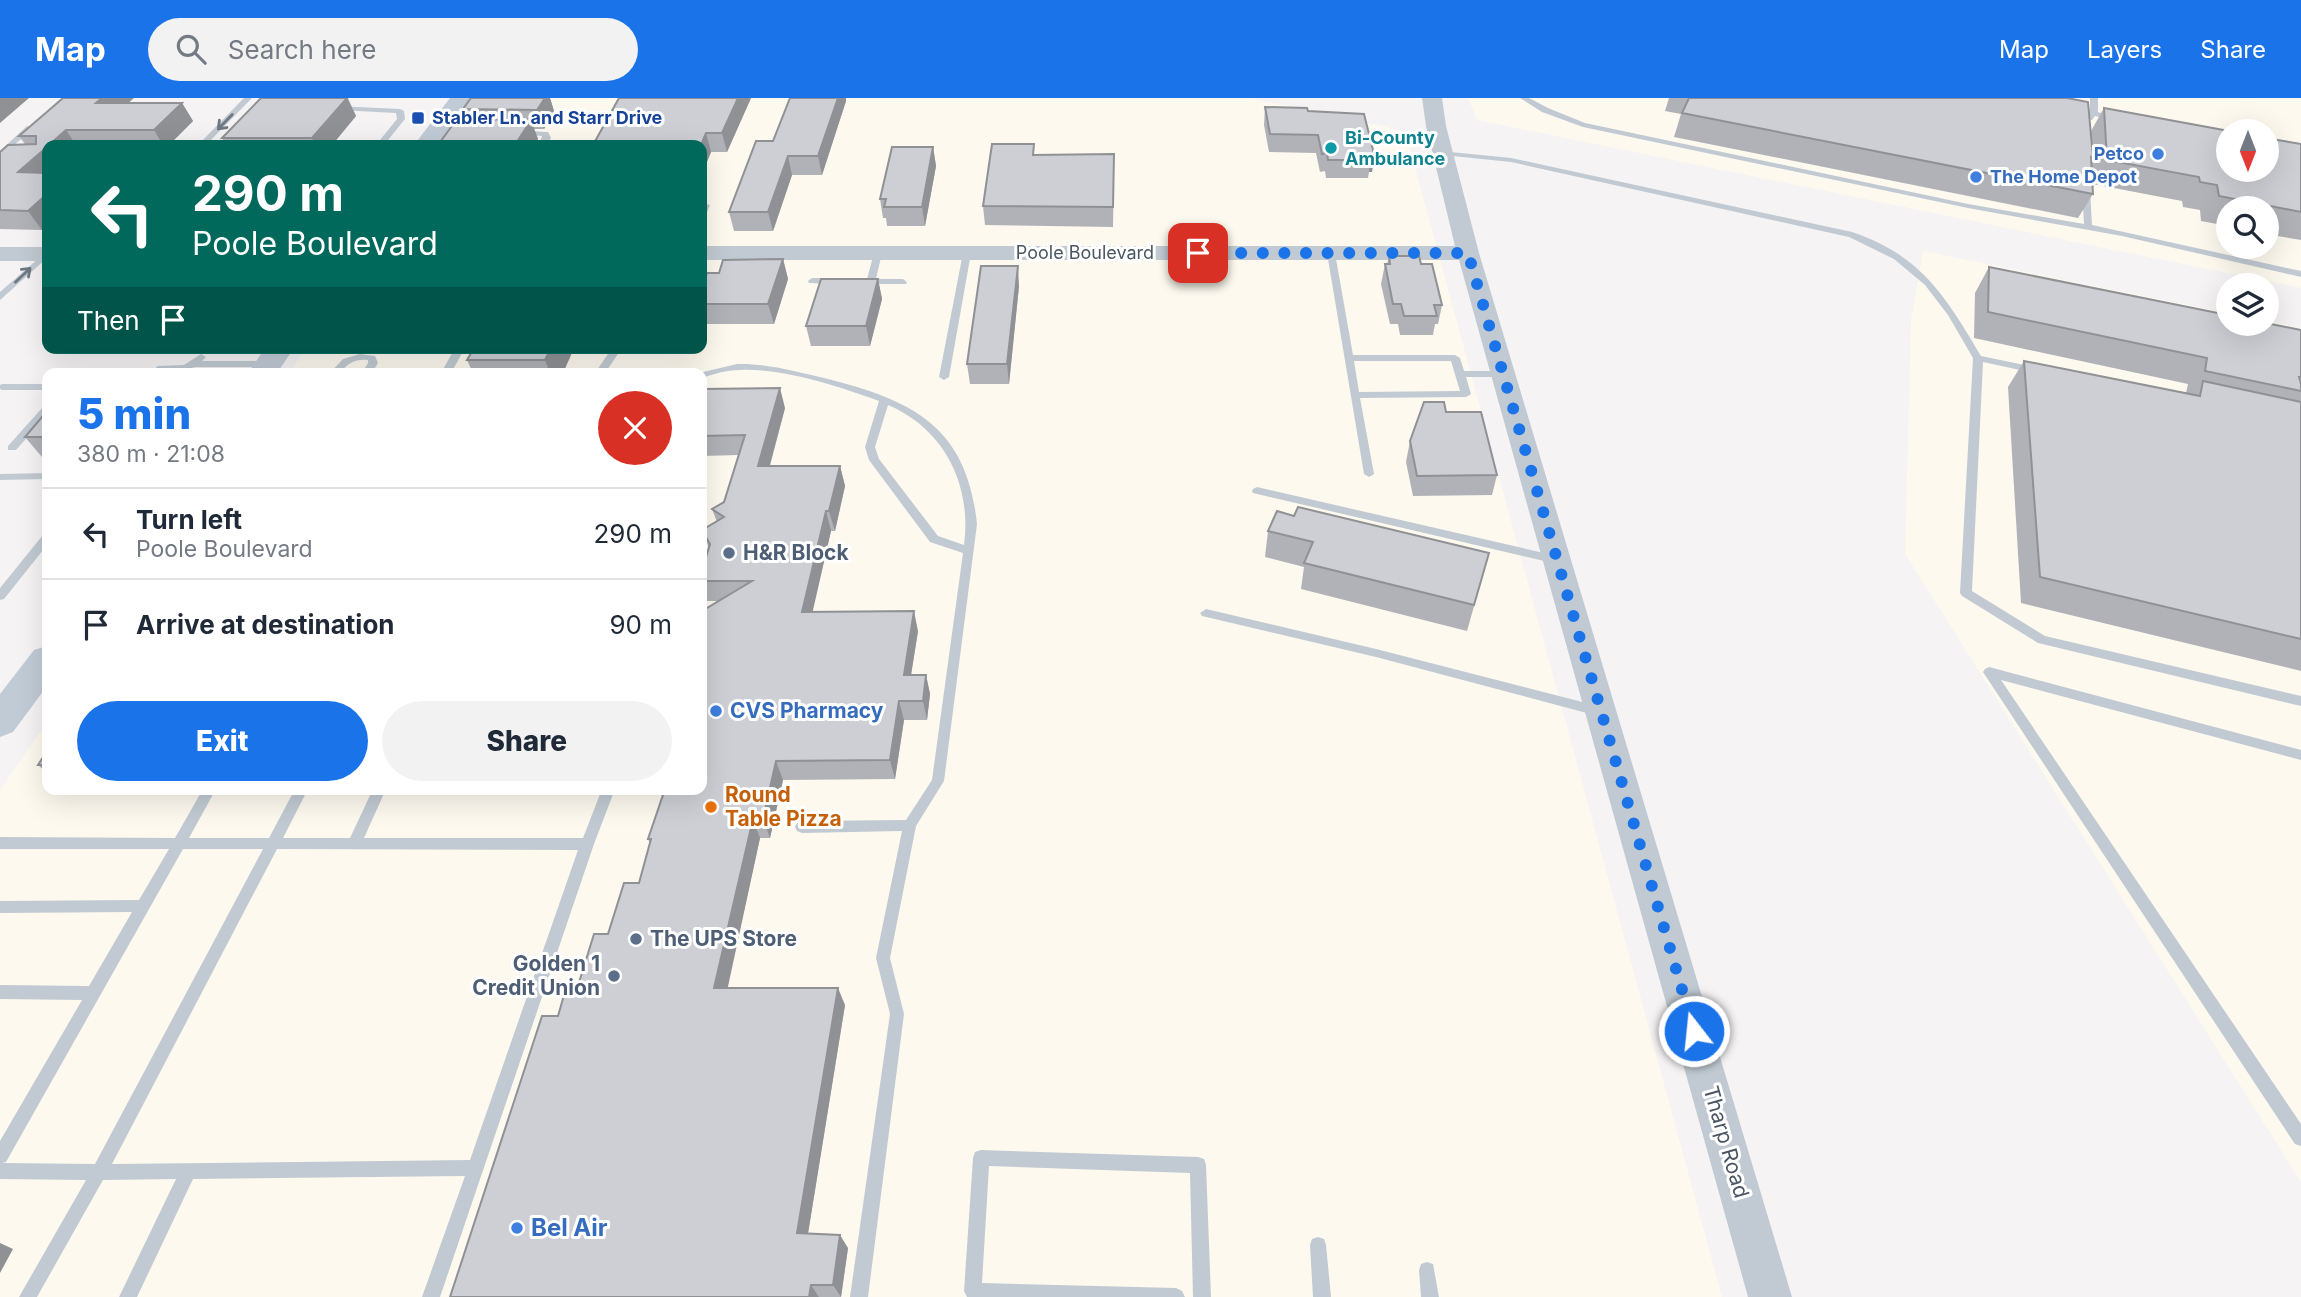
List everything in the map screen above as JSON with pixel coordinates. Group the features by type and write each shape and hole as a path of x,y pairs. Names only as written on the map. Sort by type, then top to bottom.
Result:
{"main road":[{"path":"436,137 461,98"},
{"path":"0,722 42,666"}],"street":[{"name":"Tharp Road","path":"1432,98 1468,253 1770,1297"},
{"name":"Poole Boulevard","path":"707,253 1468,253"},
{"path":"0,254 42,254"}],"lane":[{"path":"207,140 248,98"},
{"path":"1524,98 1545,110 1583,125 2301,274"},
{"path":"2044,98 2126,123"},
{"path":"2083,125 2094,112 2094,98"},
{"path":"327,108 400,111 401,119 384,140"},
{"path":"0,157 37,122"},
{"path":"514,132 545,134 547,140"},
{"path":"1443,153 1511,160 1861,238 1898,255 1930,283 1978,358 1966,593 2042,640 2301,701"},
{"path":"0,157 12,159"},
{"path":"2085,177 2088,228"},
{"path":"871,282 878,253"},
{"path":"944,377 967,253"},
{"path":"1331,253 1369,474"},
{"path":"0,297 42,259"},
{"path":"812,281 903,282"},
{"path":"196,364 203,354"},
{"path":"340,368 348,359 365,356 372,358 370,368"},
{"path":"1349,358 1455,358 1466,394 1355,395"},
{"path":"1978,358 2045,372"},
{"path":"185,368 196,364 270,362"},
{"path":"707,373 723,368 748,366 835,384 914,414 939,438 965,480 971,501 972,524 938,781 910,825 883,958 897,1014 859,1297"},
{"path":"1460,374 1503,374"},
{"path":"2,387 42,387"},
{"path":"884,401 870,447 874,460 934,539 968,551"},
{"path":"12,448 42,415"},
{"path":"0,477 42,476"},
{"path":"1257,491 1557,561"},
{"path":"0,596 42,544"},
{"path":"1206,613 1376,653 1601,712"},
{"path":"2301,755 1989,671 2301,1138"},
{"path":"0,1156 207,795"},
{"path":"28,1297 99,1172 299,795"},
{"path":"354,844 377,795"},
{"path":"431,1297 587,844 607,795"},
{"path":"803,827 910,825"},
{"path":"0,843 587,844"},
{"path":"0,907 143,906"},
{"path":"0,992 93,993"},
{"path":"1176,1297 973,1290 981,1158 1199,1165 1202,1297"},
{"path":"0,1171 476,1168"},
{"path":"128,1297 188,1171"},
{"path":"1318,1245 1322,1297"},
{"path":"1427,1269 1430,1297"}],"shaded area":[{"path":"480,98 1248,98 1405,131 1722,1297 0,1297 0,790 42,729 42,795 707,795 707,368 292,368 302,354 707,354 707,140 451,140"},
{"path":"1468,98 2301,98 2301,288 2279,284 2279,273 2227,273 1477,120"},
{"path":"1923,251 2216,311 2216,336 2279,336 2279,324 2301,328 2301,1182 1905,554 1911,320"}],"building":[{"path":"63,98 102,98 96,103 182,103 154,130 66,130 55,140 42,140 42,151 18,172 42,173 42,198 28,211 0,210 0,152 8,145 36,144 36,136 19,136"},
{"path":"261,98 347,98 312,138 222,138"},
{"path":"471,98 545,98 537,110 463,109"},
{"path":"619,98 738,98 722,133 706,133 703,140 596,140"},
{"path":"790,98 838,98 818,156 788,156 768,212 729,212 756,141 773,141"},
{"name":"The Home Depot","path":"1689,98 2067,98 2088,102 2093,194 1682,113"},
{"path":"1265,107 1364,114 1374,154 1370,154 1370,160 1328,160 1327,153 1322,154 1318,135 1270,134"},
{"path":"2104,108 2216,129 2216,182 2279,182 2279,140 2301,144 2301,212 2279,208 2279,196 2219,196 2217,185 2200,182 2199,177 2107,160"},
{"path":"457,119 531,120 518,140 442,140"},
{"path":"992,144 1034,144 1033,155 1114,154 1113,207 983,206"},
{"path":"892,147 933,147 922,207 884,207 886,199 880,199"},
{"path":"1389,256 1419,256 1421,264 1432,264 1442,305 1434,305 1437,316 1404,316 1401,304 1393,304 1385,264 1390,264"},
{"path":"783,259 768,304 707,304 707,273 719,273 723,260"},
{"path":"981,266 1018,266 1007,364 967,364"},
{"path":"1989,267 2216,313 2216,336 2279,336 2279,326 2301,330 2301,391 2205,371 2207,358 1988,312"},
{"path":"821,279 878,279 866,326 806,326"},
{"path":"470,354 548,354 545,360 467,360"},
{"path":"2024,361 2200,396 2203,381 2301,402 2301,639 2040,577"},
{"path":"780,388 758,466 840,466 829,511 826,511 802,612 914,611 904,675 926,675 923,701 899,701 890,760 776,761 763,819 753,819 714,988 838,988 797,1233 840,1235 833,1285 811,1285 809,1297 450,1297 542,1016 558,1016 566,988 577,989 594,934 608,934 624,883 639,883 651,839 648,839 663,795 707,795 707,608 752,581 707,581 707,554 710,544 707,527 724,517 712,509 724,502 745,435 707,436 707,389"},
{"path":"1424,402 1444,402 1446,412 1481,412 1497,475 1417,476 1410,441"},
{"path":"42,417 42,437 25,437"},
{"path":"1298,507 1489,553 1474,605 1304,563 1313,542 1268,531 1277,511 1294,516"}],"place":[{"name":"Stabler Ln. and Starr Drive","path":"418,118"},
{"name":"Bi-County Ambulance","path":"1331,148"},
{"name":"Petco","path":"2158,154"},
{"name":"The Home Depot","path":"1976,177"},
{"name":"H&R Block","path":"729,553"},
{"name":"CVS Pharmacy","path":"716,711"},
{"name":"Round Table Pizza","path":"711,807"},
{"name":"The UPS Store","path":"636,939"},
{"name":"Golden 1 Credit Union","path":"614,976"},
{"name":"Bel Air","path":"517,1228"}],"route":[{"path":"1198,253 1468,253 1694,1031"}]}
